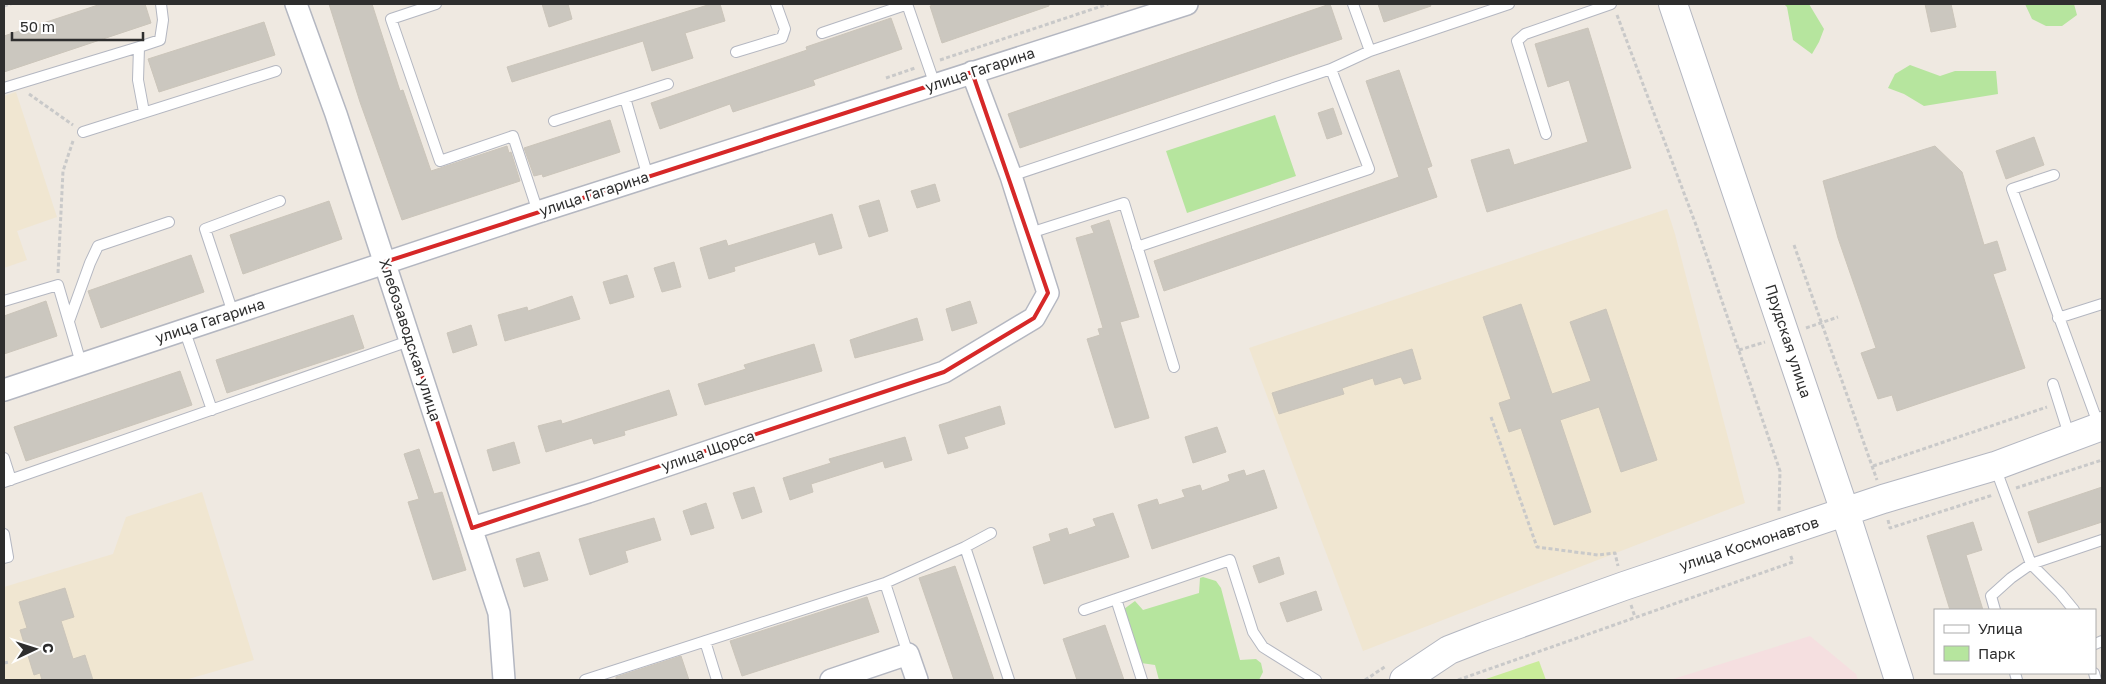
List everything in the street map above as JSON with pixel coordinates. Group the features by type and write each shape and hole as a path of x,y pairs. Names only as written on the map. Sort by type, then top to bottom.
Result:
{"street":[{"name":"Хлебозаводская улица","path":"296,4 336,114 499,614 504,680"},
{"name":"улица Гагарина","path":"4,390 538,212 1187,4"},
{"name":"Прудская улица","path":"1673,4 1845,512 1896,680"},
{"name":"улица Щорса","path":"472,528 588,492 944,372 1034,318 1048,294 1011,176 972,72"},
{"name":"улица Космонавтов","path":"1404,680 1450,650 1624,586 1883,499 1994,466 2101,427"},
{"path":"831,680 908,654 917,680"}],"lane":[{"path":"4,88 160,40 163,20 161,4"},
{"path":"436,4 391,19 440,161 513,136 538,212"},
{"path":"736,52 782,38 785,29 776,4"},
{"path":"822,33 907,4 936,86"},
{"path":"1353,4 1370,51"},
{"path":"1011,176 1331,69 1370,51 1509,4"},
{"path":"1546,134 1517,41 1525,34 1613,8"},
{"path":"139,47 138,80 144,112"},
{"path":"1137,247 1369,169 1331,69"},
{"path":"83,132 276,71"},
{"path":"554,122 668,84"},
{"path":"625,98 648,177"},
{"path":"2054,175 2012,189 2058,318 2101,427"},
{"path":"233,313 204,229 280,201"},
{"path":"1030,233 1124,203 1174,367"},
{"path":"69,322 98,246 169,222"},
{"path":"4,301 58,285 81,363"},
{"path":"2058,318 2102,304"},
{"path":"184,329 212,410"},
{"path":"4,458 7,481 409,341"},
{"path":"2053,384 2070,438"},
{"path":"1994,466 2031,564 2073,609"},
{"path":"585,680 885,583 992,533"},
{"path":"4,534 8,557 4,558"},
{"path":"1995,609 1991,596 2011,578 2031,564 2102,540"},
{"path":"965,547 1009,680"},
{"path":"1084,610 1230,560 1252,632 1263,647 1316,680"},
{"path":"885,583 908,654"},
{"path":"1116,599 1142,680"},
{"path":"705,641 717,680"}],"path":[{"path":"4,6 11,4"},
{"path":"1613,8 1696,225 1780,471 1778,515"},
{"path":"16,84 83,132 74,138 69,148 63,171 58,285"},
{"path":"1794,245 1873,466 1890,528 2102,460"},
{"path":"1873,466 2059,403"},
{"path":"1491,417 1537,547 1598,555 1615,553 1635,617"},
{"path":"1458,680 1793,562"},
{"path":"4,663 8,662"}],"highlighted area":[{"path":"972,72 1048,293 1034,318 944,372 472,528 385,262"}],"shaded area":[{"path":"16,92 57,217 17,231 27,260 4,268 4,96"},
{"path":"1667,209 1745,503 1363,651 1249,348"},
{"path":"202,492 254,660 185,680 4,680 4,587 113,554 126,517"},
{"path":"1810,636 1856,674 1858,680 1670,680"}],"green space":[{"path":"1784,4 1809,4 1824,29 1812,54 1793,40 1787,7"},
{"path":"2025,4 2074,4 2077,15 2062,26 2046,26 2032,19"},
{"path":"1910,65 1940,76 1955,71 1996,71 1998,94 1924,106 1904,94 1888,88 1895,74"},
{"path":"1275,115 1296,176 1187,213 1166,151"},
{"path":"1203,577 1216,581 1221,588 1240,660 1256,659 1261,663 1263,672 1259,680 1159,680 1155,665 1141,663 1124,609 1135,601 1143,610 1199,593 1200,578"},
{"path":"1539,661 1546,680 1483,680"}],"building":[{"path":"101,4 145,4 151,23 4,72 4,36"},
{"path":"329,4 372,4 400,91 403,90 431,171 507,146 509,153 511,152 520,181 402,220 360,102"},
{"path":"542,4 568,4 572,19 549,27"},
{"path":"711,4 720,4 725,21 685,33 693,58 652,71 643,41 512,82 507,67"},
{"path":"937,4 1049,4 1049,6 942,43 930,6"},
{"path":"1330,4 1342,39 1020,148 1008,114"},
{"path":"1378,4 1430,4 1431,6 1384,22"},
{"path":"1925,4 1951,4 1956,27 1931,32"},
{"path":"891,18 902,49 813,80 815,85 733,112 730,104 660,129 651,103 807,50 806,47"},
{"path":"264,22 275,55 159,92 148,59"},
{"path":"1588,28 1631,168 1487,212 1471,160 1509,149 1514,165 1588,142 1569,80 1548,87 1535,44"},
{"path":"1399,70 1432,166 1427,168 1437,197 1164,291 1154,261 1399,177 1366,81"},
{"path":"1333,108 1342,134 1327,139 1318,113"},
{"path":"610,120 620,152 543,177 542,174 534,176 524,148"},
{"path":"2034,137 2044,165 2006,179 1996,151"},
{"path":"1935,146 1962,172 1984,245 1997,241 2006,270 1993,274 2025,368 1897,411 1892,395 1878,399 1861,353 1876,348 1838,238 1823,181"},
{"path":"935,184 940,201 917,208 911,191"},
{"path":"879,200 888,231 869,237 859,206"},
{"path":"329,201 342,239 243,274 230,235"},
{"path":"832,214 842,248 819,255 815,242 734,267 735,271 709,279 700,248 726,240 728,246"},
{"path":"1109,220 1139,317 1120,322 1149,418 1115,428 1087,339 1100,335 1098,329 1103,328 1076,238 1094,233 1091,226"},
{"path":"191,255 204,292 101,328 88,291"},
{"path":"674,262 681,287 662,292 654,268"},
{"path":"627,275 634,297 610,304 603,282"},
{"path":"572,296 580,319 505,341 498,315 527,307 528,311"},
{"path":"46,301 57,336 4,354 4,316"},
{"path":"970,301 977,323 952,331 946,309"},
{"path":"1521,304 1552,394 1591,381 1570,322 1606,309 1657,460 1621,472 1599,407 1560,420 1591,512 1554,525 1521,428 1509,432 1499,403 1511,399 1483,317"},
{"path":"353,315 364,348 227,393 216,360"},
{"path":"917,318 923,340 855,358 850,340"},
{"path":"471,325 477,345 453,353 447,333"},
{"path":"814,344 822,371 705,405 698,384 746,369 744,365"},
{"path":"1412,349 1421,379 1404,384 1401,377 1375,385 1373,378 1342,388 1344,394 1279,414 1272,393"},
{"path":"180,371 192,405 26,461 14,427"},
{"path":"669,390 677,415 624,431 625,435 594,444 592,438 546,452 538,426 561,420 562,424"},
{"path":"1000,406 1005,424 964,437 968,448 948,454 939,425"},
{"path":"1217,427 1226,452 1193,463 1185,437"},
{"path":"905,437 912,460 885,468 883,461 811,484 813,492 790,500 783,478 831,463 829,459"},
{"path":"514,442 520,463 493,471 487,450"},
{"path":"419,449 434,494 442,492 466,570 433,580 408,502 419,499 404,454"},
{"path":"1244,470 1246,476 1264,470 1277,508 1152,549 1138,505 1157,499 1159,505 1185,497 1182,490 1200,485 1202,491 1230,481 1228,475"},
{"path":"754,487 762,512 742,519 733,493"},
{"path":"2102,487 2102,522 2038,543 2028,512"},
{"path":"706,503 714,528 691,535 683,511"},
{"path":"1113,513 1129,557 1044,584 1033,547 1051,541 1049,534 1067,528 1069,535 1096,526 1093,519"},
{"path":"654,518 661,540 625,551 628,562 590,575 579,539"},
{"path":"1973,522 1982,550 1966,555 1983,609 1950,609 1927,536"},
{"path":"539,552 548,580 524,587 516,559"},
{"path":"1279,557 1284,574 1259,583 1253,566"},
{"path":"955,566 994,680 954,680 919,578"},
{"path":"65,588 74,617 61,621 73,659 85,655 93,680 42,680 40,673 34,675 20,630 27,628 19,602"},
{"path":"1316,591 1322,610 1287,622 1280,603"},
{"path":"867,597 879,632 742,676 730,641"},
{"path":"1105,625 1124,680 1077,680 1063,639"},
{"path":"681,656 689,680 616,680 616,677"}]}
